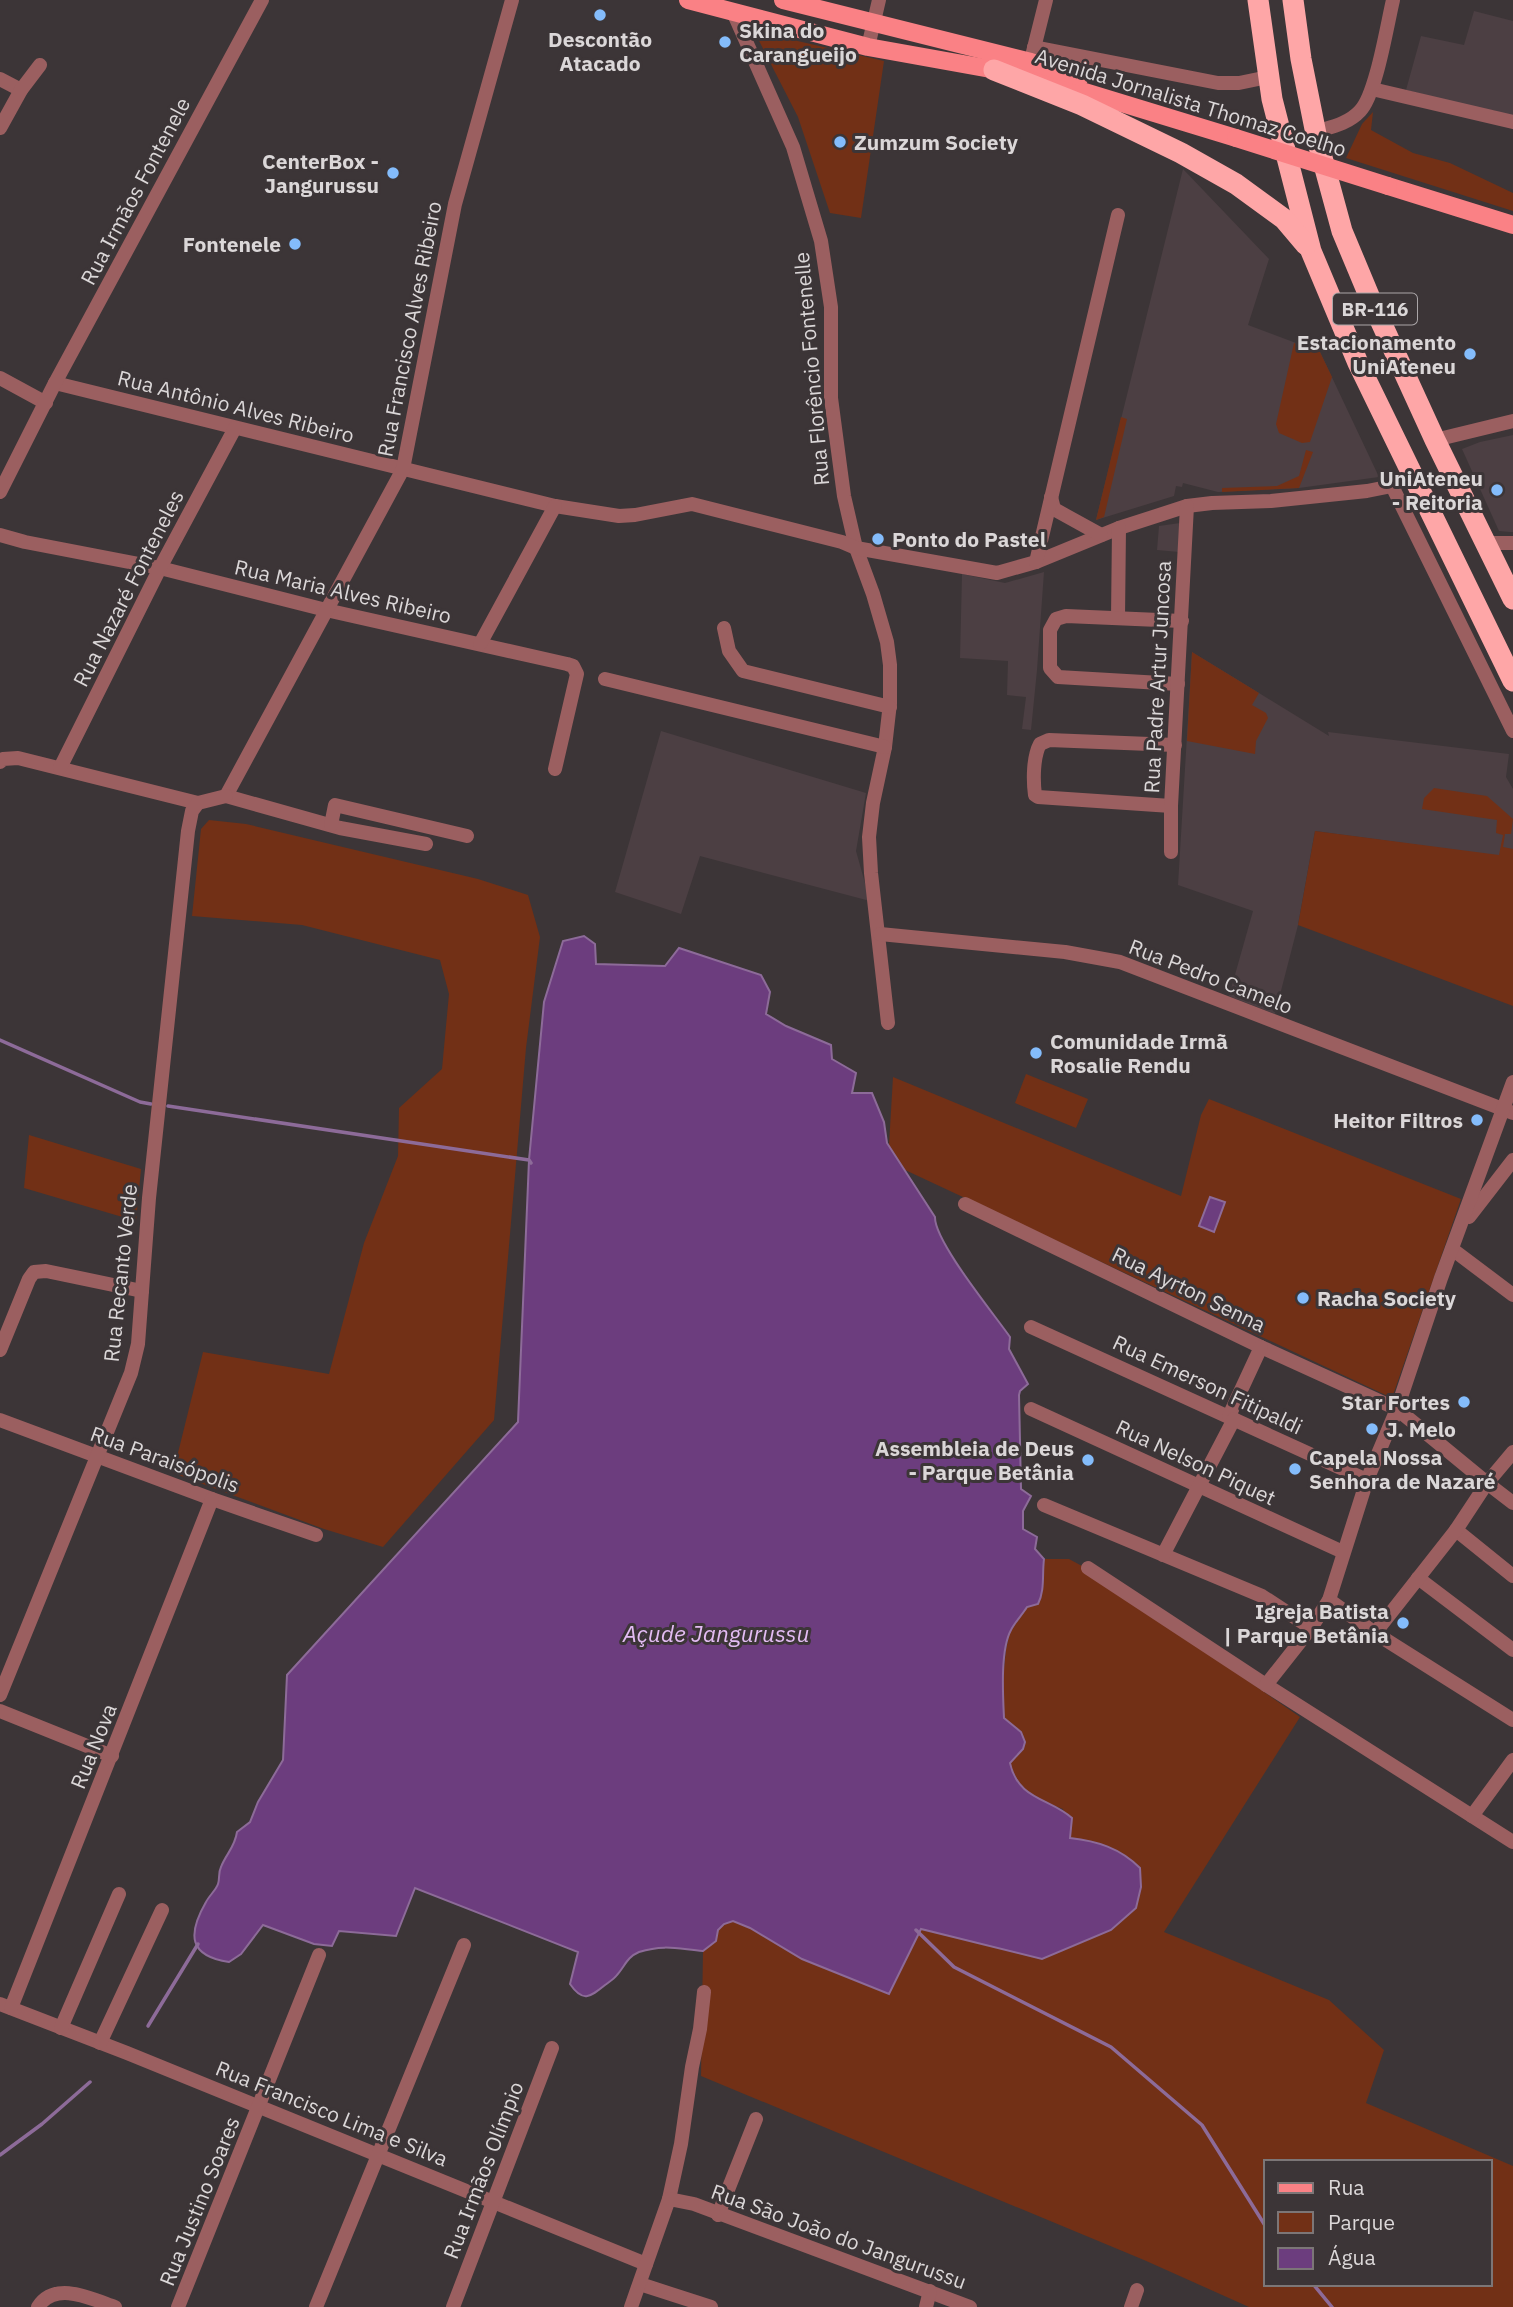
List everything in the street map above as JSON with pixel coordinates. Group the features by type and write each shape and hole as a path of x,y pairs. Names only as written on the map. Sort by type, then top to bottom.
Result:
{"highway":[{"name":"BR-116","path":"1258,0 1268,77 1311,251 1358,363 1513,681"},
{"name":"BR-116","path":"1293,0 1315,132 1342,231 1435,440 1513,598"},
{"path":"994,70 1082,105 1181,153 1236,184 1284,219 1311,251"}],"main road":[{"name":"Avenida Jornalista Thomaz Coelho","path":"688,0 710,3 733,12 868,47 1036,77 1238,133 1513,225"},
{"name":"Avenida Jornalista Thomaz Coelho","path":"783,0 1033,54 1238,133"},
{"name":"Avenida Jornalista Thomaz Coelho","path":"1390,182 1513,215"}],"street":[{"name":"Rua Irmãos Fontenele","path":"46,403 262,0"},
{"name":"Rua Francisco Alves Ribeiro","path":"226,796 403,469 455,204 512,0"},
{"path":"868,47 880,0"},
{"path":"1046,0 1033,54 1218,83 1239,83 1268,77"},
{"path":"1315,132 1348,121 1362,109 1372,89 1393,0"},
{"name":"Rua Florêncio Fontenelle","path":"733,12 793,148 821,241 831,307 831,398 844,496 856,548 887,642 890,707 869,837 888,1023"},
{"path":"0,128 21,90 40,65"},
{"path":"0,79 21,90"},
{"path":"1372,89 1513,122"},
{"path":"1036,562 1118,215"},
{"path":"0,378 46,403 0,492"},
{"name":"Rua Antônio Alves Ribeiro","path":"55,383 555,506 619,516 692,504 842,542 856,548 997,573 1036,562 1119,528 1187,506 1367,491 1413,476"},
{"path":"1435,440 1513,421"},
{"name":"Rua Nazaré Fonteneles","path":"60,768 160,568 235,428"},
{"path":"1392,485 1513,731"},
{"path":"1051,497 1054,509 1101,536"},
{"path":"480,644 555,506"},
{"name":"Rua Padre Artur Juncosa","path":"1171,852 1171,806 1187,506"},
{"path":"1118,618 1119,528"},
{"name":"Rua Maria Alves Ribeiro","path":"0,535 160,568 326,610 567,664 575,669 577,674 555,769"},
{"path":"1485,543 1513,543"},
{"path":"1178,684 1066,678 1053,674 1049,661 1052,624 1056,619 1074,616 1182,621"},
{"path":"724,628 729,651 743,671 890,707"},
{"path":"605,679 885,747"},
{"path":"1171,806 1041,798 1035,795 1034,788 1036,754 1040,744 1049,740 1175,745"},
{"path":"0,762 18,758 198,803 226,796 331,825 426,844"},
{"name":"Rua Recanto Verde","path":"0,1695 131,1373 138,1343 149,1198 188,831 192,811 198,803"},
{"path":"331,825 335,805 467,836"},
{"name":"Rua Pedro Camelo","path":"880,934 1065,952 1119,962 1508,1112"},
{"path":"1266,1685 1311,1628 1329,1600 1367,1480 1397,1409 1459,1230 1508,1112 1513,1082"},
{"path":"1459,1230 1513,1160"},
{"name":"Rua Ayrton Senna","path":"965,1203 1261,1347 1397,1409 1513,1503"},
{"path":"1452,1249 1513,1295"},
{"path":"0,1350 32,1274 38,1270 142,1291"},
{"name":"Rua Emerson Fitipaldi","path":"1031,1327 1367,1480"},
{"path":"1163,1555 1231,1417 1261,1347"},
{"name":"Rua Nelson Piquet","path":"1031,1409 1343,1552"},
{"name":"Rua Paraisópolis","path":"0,1420 316,1535"},
{"path":"1375,1633 1456,1531 1487,1483 1513,1452"},
{"name":"Rua Nova","path":"5,2006 112,1756 212,1499"},
{"path":"1044,1505 1262,1596 1311,1628"},
{"path":"1456,1531 1513,1576"},
{"path":"1088,1567 1266,1685 1513,1842"},
{"path":"1418,1578 1513,1650"},
{"path":"1329,1600 1375,1633 1513,1720"},
{"path":"0,1711 112,1756"},
{"path":"1472,1816 1513,1760"},
{"path":"61,2028 119,1894"},
{"path":"100,2043 162,1910"},
{"path":"316,2307 464,1945"},
{"name":"Rua Justino Soares","path":"178,2307 319,1955"},
{"path":"631,2307 669,2199 681,2144 704,1992"},
{"name":"Rua Francisco Lima e Silva","path":"5,2006 646,2264"},
{"name":"Rua Irmãos Olímpio","path":"453,2307 552,2049"},
{"path":"719,2215 755,2119"},
{"name":"Rua São João do Jangurussu","path":"669,2199 694,2204 970,2307"},
{"path":"640,2284 711,2307"},
{"path":"1131,2307 1137,2290"},
{"path":"926,2307 930,2291"},
{"path":"38,2307 49,2295 67,2293 116,2307"}],"shaded area":[{"path":"1474,11 1513,21 1513,117 1406,90 1421,36 1464,45"},
{"path":"1183,169 1269,259 1248,325 1320,352 1379,477 1299,488 1218,492 1183,483 1182,487 1176,486 1174,496 1096,520"},
{"name":"UniAteneu - Reitoria","path":"1513,435 1513,532 1510,532 1499,531 1462,449"},
{"path":"1180,523 1179,552 1157,550 1159,526"},
{"path":"1044,572 1031,730 1022,729 1026,697 1007,695 1008,661 960,658 962,574 1005,583"},
{"path":"1192,652 1329,736 1328,732 1509,754 1506,777 1513,789 1513,858 1315,831 1298,925 1275,1014 1229,996 1253,911 1178,885"},
{"path":"661,731 866,793 856,851 870,901 700,856 681,914 615,892"}],"green space":[{"name":"Zumzum Society","path":"754,31 884,61 861,218 830,213 798,117"},
{"path":"1373,112 1371,130 1413,153 1450,163 1513,193 1513,211 1346,158 1362,124"},
{"path":"1294,343 1320,352 1332,377 1310,442 1302,443 1279,433 1276,424"},
{"path":"1121,417 1127,419 1104,517 1096,520"},
{"path":"1306,450 1313,452 1299,488 1222,492 1222,488 1277,486 1299,476"},
{"path":"1192,652 1259,693 1252,705 1266,713 1268,718 1256,741 1255,754 1187,741"},
{"path":"1434,788 1487,796 1513,819 1511,834 1505,834 1503,847 1513,849 1513,1006 1298,925 1315,831 1499,855 1503,835 1496,833 1497,820 1422,809 1424,798"},
{"path":"209,820 246,824 478,879 528,895 540,937 526,1048 494,1420 383,1547 324,1529 173,1473 203,1352 329,1374 364,1243 398,1156 399,1108 442,1069 449,994 440,960 302,925 192,916 201,829"},
{"path":"1026,1074 1088,1099 1076,1128 1015,1103"},
{"name":"Racha Society","path":"893,1077 1181,1196 1201,1115 1209,1099 1461,1199 1392,1398 888,1162"},
{"path":"29,1135 141,1169 136,1221 24,1188"},
{"path":"1044,1559 1069,1559 1300,1717 1164,1932 1329,2000 1384,2050 1366,2103 1513,2166 1513,2307 1249,2307 1144,2260 701,2076 703,1951 725,1924 734,1921 749,1926 802,1959 921,1929 1042,1958 1141,1887 1139,1868 1124,1855 1090,1841 1070,1838 1063,1809 1045,1802 1023,1787 1010,1763 1023,1749 1004,1718 1002,1688 1006,1649 1010,1632 1027,1607 1038,1604"}],"water":[{"name":"Açude Jangurussu","path":"584,936 595,944 596,964 665,966 679,948 761,975 770,992 766,1014 786,1026 831,1045 832,1059 856,1073 852,1093 872,1093 884,1122 887,1143 935,1217 937,1228 954,1259 1010,1337 1009,1349 1028,1384 1019,1395 1021,1489 1031,1496 1023,1511 1023,1529 1037,1537 1035,1549 1044,1559 1038,1604 1027,1607 1011,1630 1005,1649 1004,1718 1021,1732 1025,1742 1023,1749 1010,1763 1014,1775 1027,1791 1072,1818 1070,1838 1108,1847 1140,1868 1141,1887 1136,1908 1111,1930 1042,1959 921,1929 889,1994 802,1959 733,1921 718,1930 716,1941 703,1951 664,1948 635,1954 611,1980 591,1995 583,1996 570,1984 578,1952 415,1888 396,1936 339,1931 332,1946 314,1944 263,1925 241,1954 229,1962 206,1955 195,1942 196,1924 219,1882 220,1869 237,1832 250,1822 258,1802 283,1760 287,1675 518,1422 529,1160 544,1002 563,941"},
{"path":"1210,1197 1225,1202 1214,1232 1199,1226"}],"waterway":[{"path":"0,1040 140,1102 151,1104"},
{"path":"168,1106 529,1160 531,1163"},
{"path":"916,1930 954,1967 1111,2047 1202,2125 1264,2224"},
{"path":"148,2026 198,1944"},
{"path":"0,2155 42,2124 90,2082"},
{"path":"1315,2286 1332,2307"}],"place":[{"name":"Descontão Atacado","path":"600,15"},
{"name":"Skina do Carangueijo","path":"725,42"},
{"name":"Zumzum Society","path":"840,142"},
{"name":"CenterBox - Jangurussu","path":"393,173"},
{"name":"Fontenele","path":"295,244"},
{"name":"Estacionamento UniAteneu","path":"1470,354"},
{"name":"UniAteneu - Reitoria","path":"1497,490"},
{"name":"Ponto do Pastel","path":"878,539"},
{"name":"Comunidade Irmã Rosalie Rendu","path":"1036,1053"},
{"name":"Heitor Filtros","path":"1477,1120"},
{"name":"Racha Society","path":"1303,1298"},
{"name":"Star Fortes","path":"1464,1402"},
{"name":"J. Melo","path":"1372,1429"},
{"name":"Assembleia de Deus - Parque Betânia","path":"1088,1460"},
{"name":"Capela Nossa Senhora de Nazaré","path":"1295,1469"},
{"name":"Igreja Batista | Parque Betânia","path":"1403,1623"}]}
